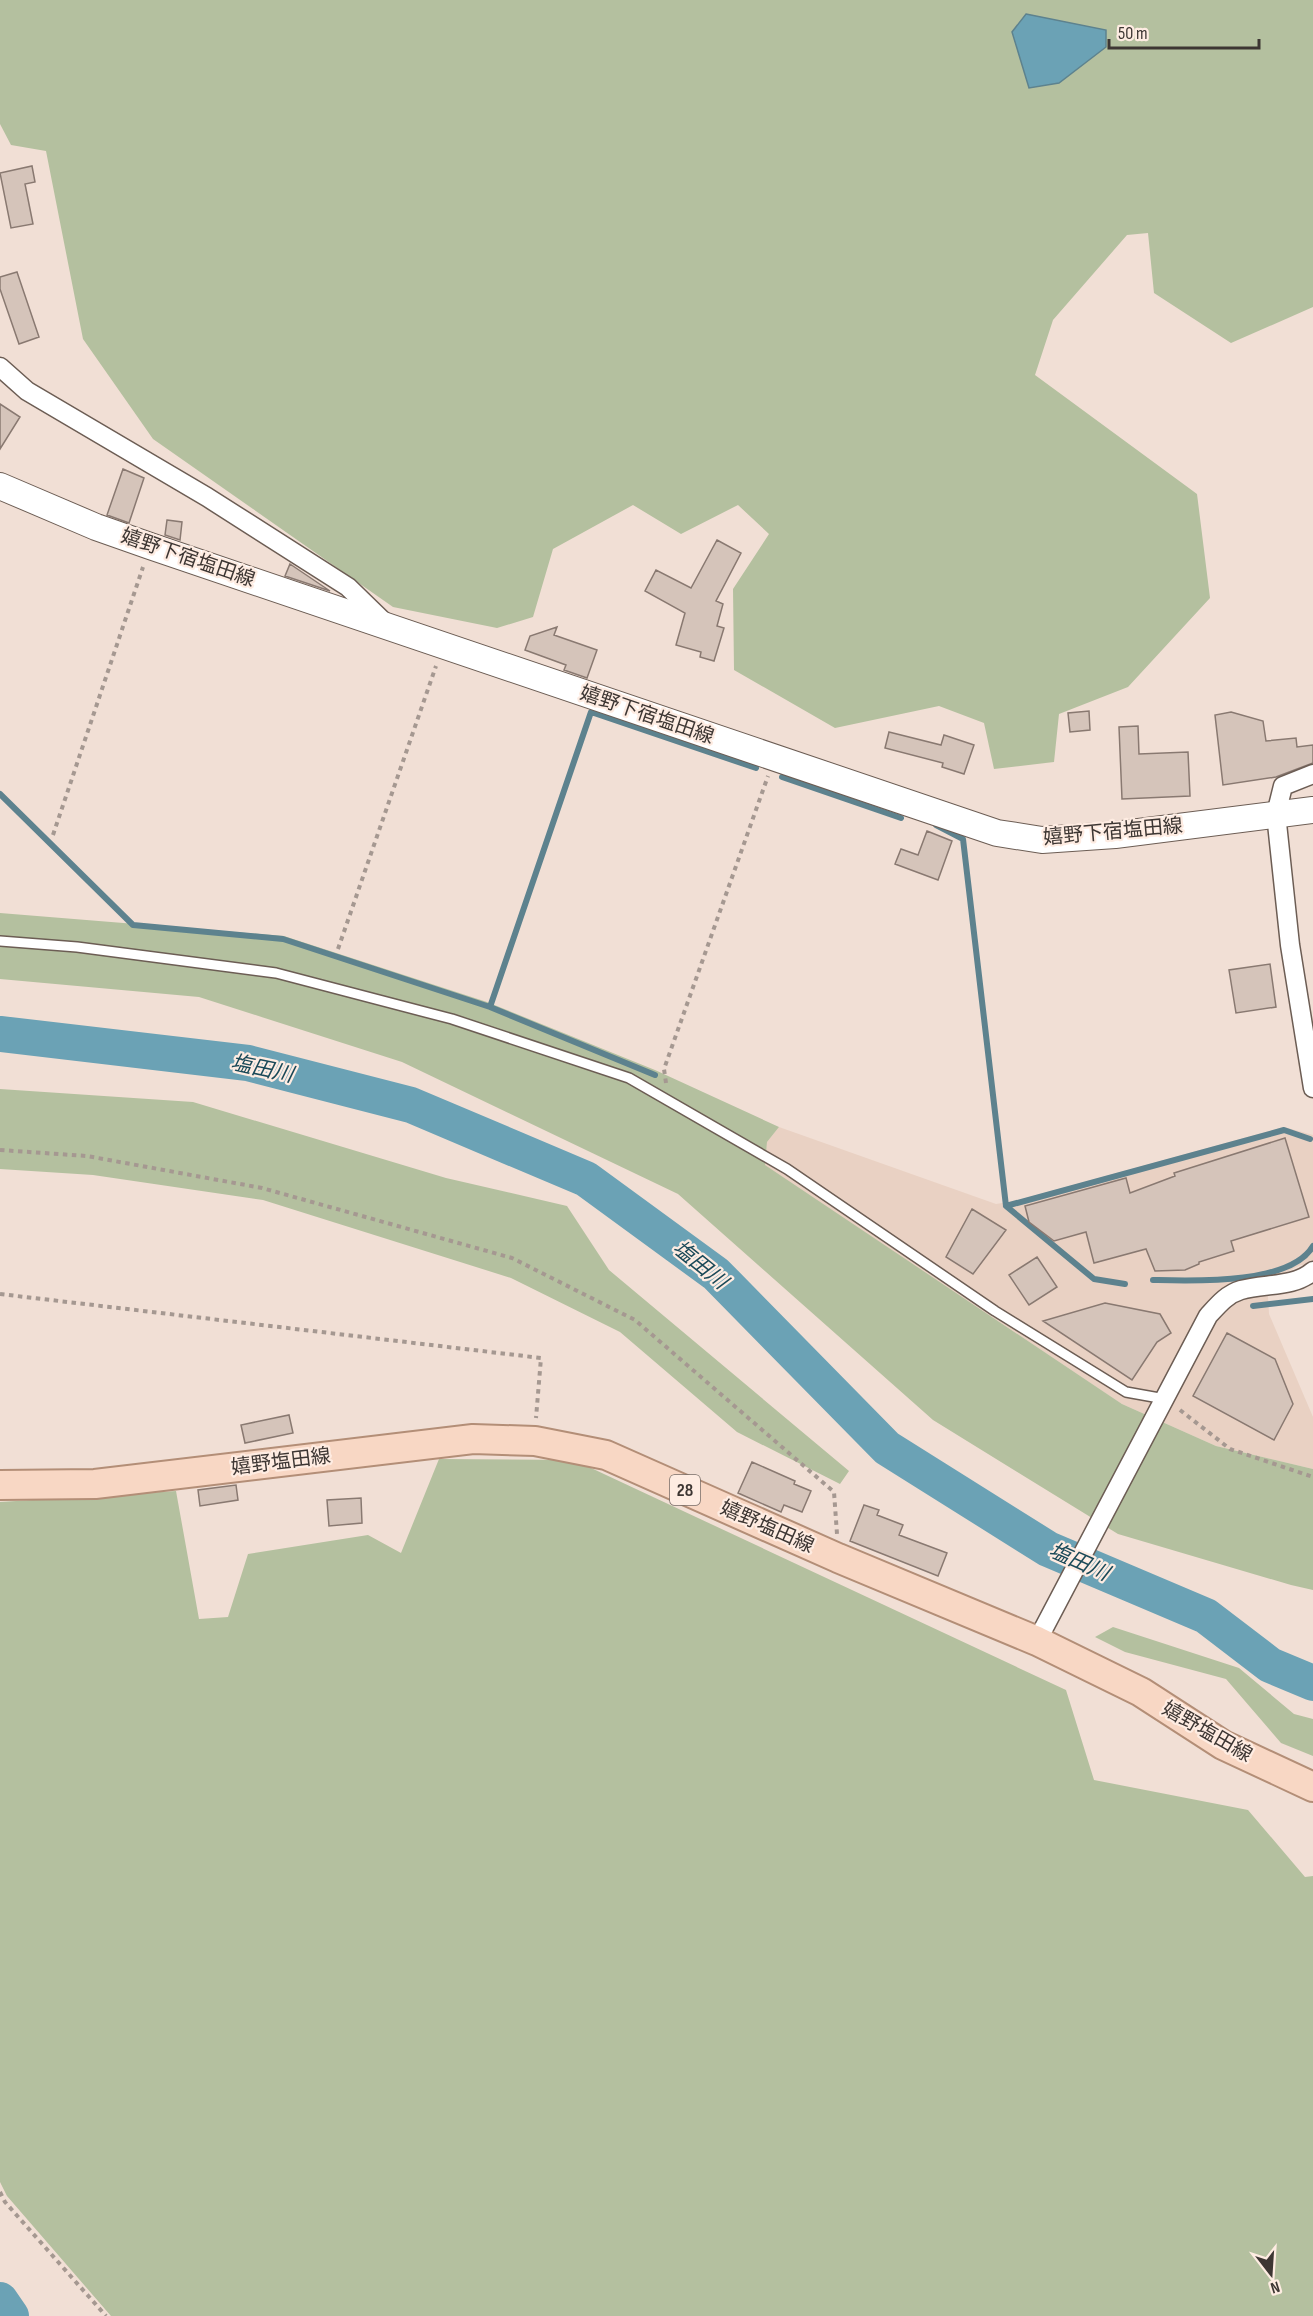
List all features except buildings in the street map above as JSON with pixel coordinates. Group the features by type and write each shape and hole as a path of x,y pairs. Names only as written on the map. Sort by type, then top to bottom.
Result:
{"main road":[{"name":"嬉野下宿塩田線","path":"0,486 96,527 150,546 997,833 1042,840 1115,835 1313,810"},
{"name":"嬉野塩田線","path":"0,1485 95,1484 473,1439 535,1441 606,1455 838,1558 1037,1641 1141,1692 1223,1745 1313,1787"}],"street":[{"path":"0,367 27,391 207,497 348,587 388,626"},
{"path":"1313,774 1283,786 1276,814 1290,945 1313,1088"},
{"path":"1037,1641 1208,1316 1224,1299 1240,1290 1289,1283 1312,1273"}],"lane":[{"path":"0,941 77,946 276,974 452,1019 629,1078 787,1169 995,1311 1126,1392 1162,1404"}],"path":[{"path":"53,835 150,546"},
{"path":"338,949 443,645"},
{"path":"666,1086 664,1068 774,758"},
{"path":"0,1150 87,1156 262,1188 512,1258 635,1320 834,1492 838,1558"},
{"path":"0,1294 541,1358 535,1441"},
{"path":"1162,1404 1230,1449 1313,1477"},
{"path":"0,2192 5,2202 106,2316"}],"shaded area":[{"path":"779,1127 996,1204 1015,1201 1284,1127 1313,1135 1313,1268 1301,1265 1267,1281 1269,1314 1313,1417 1313,1469 1216,1446 1122,1404 764,1165 767,1142"}],"green space":[{"path":"0,0 1313,0 1313,307 1231,343 1154,293 1148,233 1127,235 1053,320 1035,375 1197,494 1210,598 1128,687 1059,714 1054,762 994,769 984,723 939,706 835,728 734,670 733,589 769,534 738,505 681,534 633,505 553,549 533,617 497,628 393,607 153,439 83,339 46,151 11,145 0,124"},
{"path":"0,913 284,936 487,1002 655,1070 779,1127 767,1142 765,1165 1122,1404 1216,1446 1313,1469 1313,1590 1118,1534 933,1420 678,1194 402,1062 199,997 0,979"},
{"path":"0,1089 193,1102 446,1178 567,1206 609,1270 849,1471 840,1484 737,1432 620,1332 511,1278 263,1200 93,1175 0,1169"},
{"path":"439,1459 574,1460 1066,1690 1094,1780 1248,1810 1305,1877 1313,1876 1313,2316 111,2316 7,2196 0,2182 0,1502 176,1491 199,1619 228,1617 248,1554 368,1535 401,1553"},
{"path":"1113,1627 1239,1668 1294,1714 1313,1719 1313,1756 1281,1743 1226,1679 1125,1652 1095,1637"}],"water":[{"path":"1026,14 1106,30 1106,47 1059,83 1029,88 1012,32"}],"waterway":[{"path":"0,794 133,925 283,939 490,1007 591,712 756,768"},
{"path":"782,777 901,818"},
{"path":"936,825 963,839 1006,1206 1284,1130 1310,1139"},
{"path":"490,1007 655,1075"},
{"name":"塩田川","path":"0,1034 248,1063 411,1105 586,1179 716,1274 887,1448 1048,1549 1206,1616 1270,1665 1313,1683"},
{"path":"1006,1206 1094,1279 1125,1284"},
{"path":"1153,1280 1216,1280 1263,1274 1284,1268 1301,1259 1313,1246"},
{"path":"1253,1306 1313,1299"},
{"path":"0,2300 11,2316"}]}
